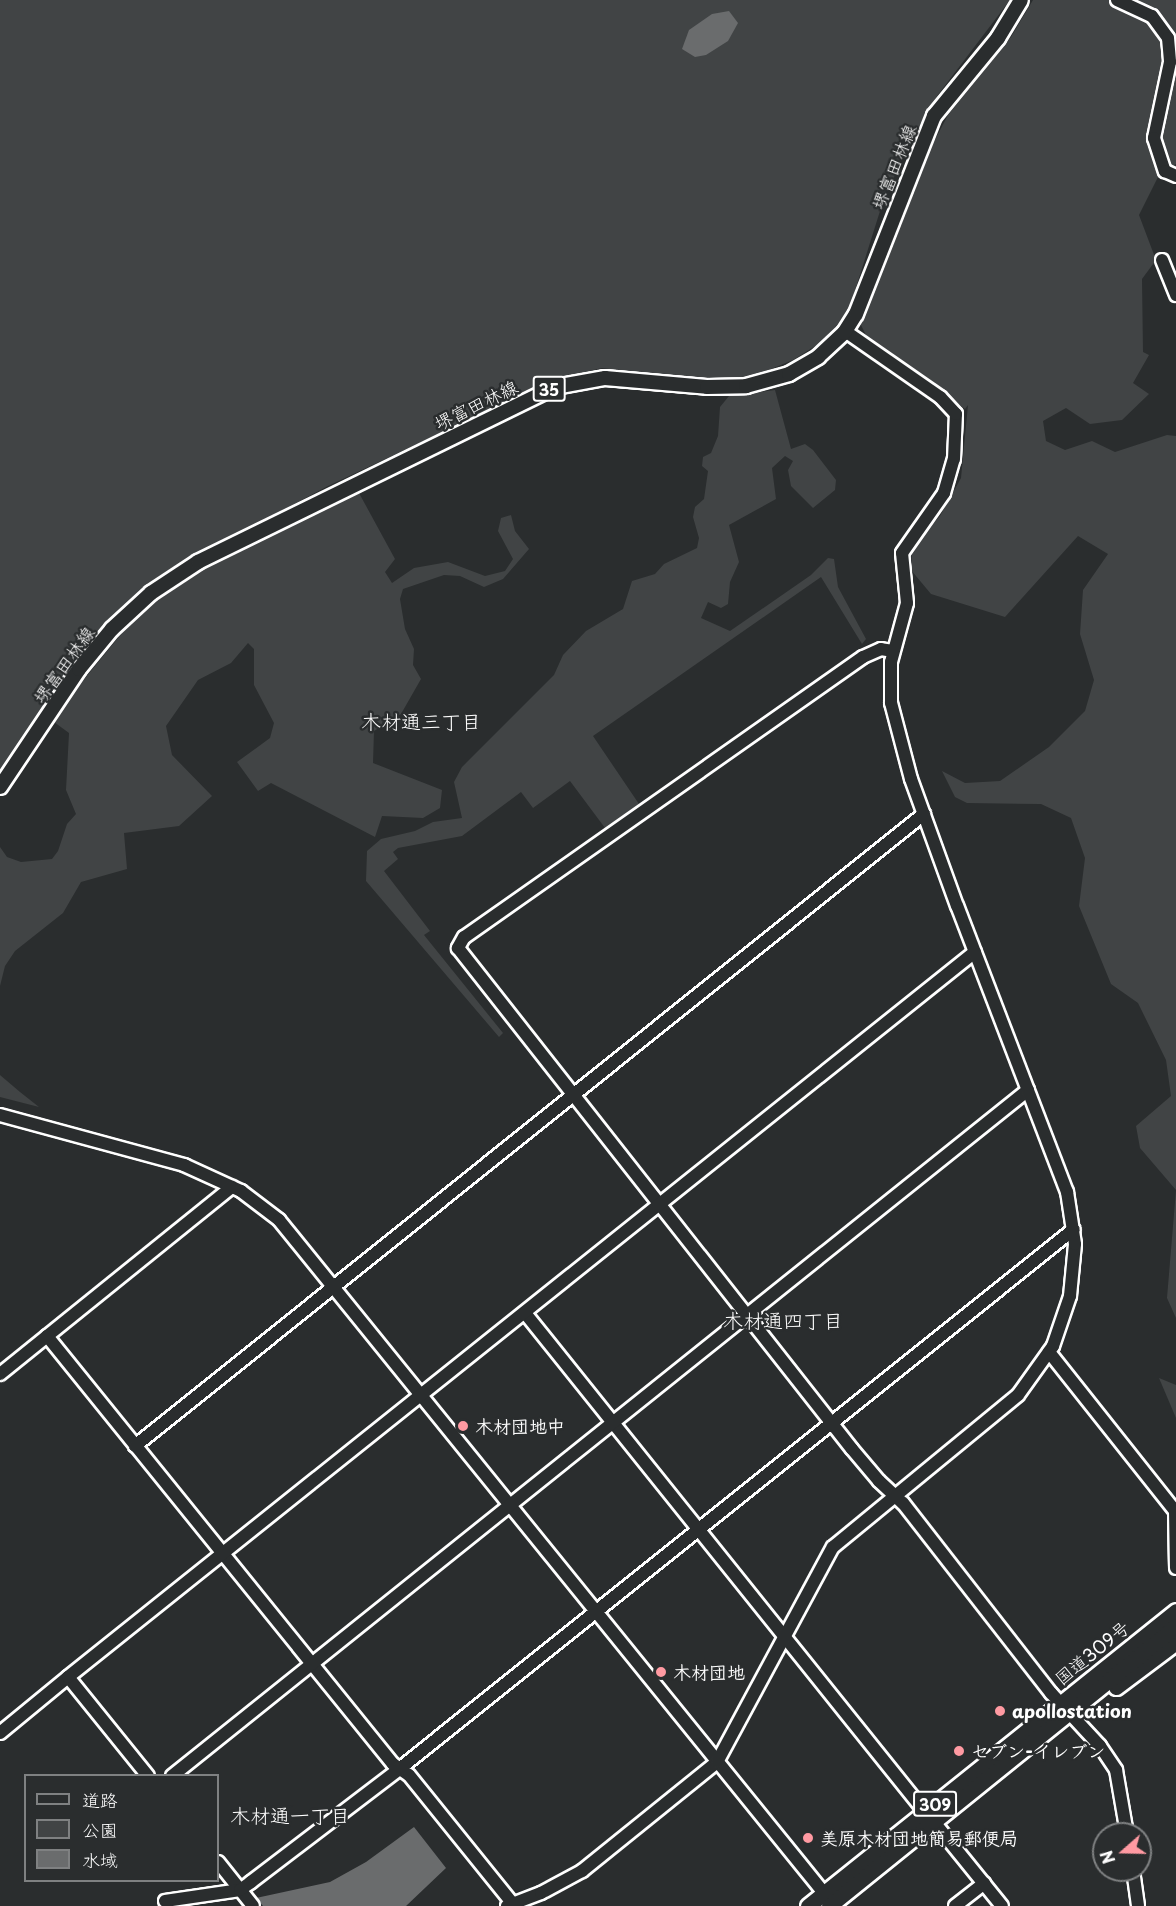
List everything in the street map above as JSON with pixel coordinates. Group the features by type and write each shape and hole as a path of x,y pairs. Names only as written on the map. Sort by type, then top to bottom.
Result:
{"highway":[{"name":"309","path":"1176,1599 1070,1687 1066,1707 1087,1709 1176,1642"},
{"name":"国道309号","path":"808,1906 830,1902 930,1817 1066,1707 1176,1611"},
{"name":"国道309号","path":"1066,1707 1176,1626"}],"main road":[{"name":"堺富田林線","path":"0,787 80,669 112,629 151,593 198,562 555,387 605,378 707,387 746,386 803,367 845,331 864,297 934,116 998,38 1021,0"}],"street":[{"path":"1118,0 1152,16 1168,38 1170,62 1154,138 1165,171 1176,176"},
{"path":"1162,260 1176,295"},
{"path":"46,1336 311,1664 400,1769 409,1775 510,1905 582,1871 717,1762 833,1547 1017,1395 1049,1352 1070,1296 1074,1229 1067,1192 924,814 891,703 893,651 908,603 902,553 944,493 954,459 957,418 947,402 845,331"},
{"path":"893,651 881,649 863,657 458,943 464,960 572,1096 833,1423 1116,1770 1125,1822"},
{"path":"135,1446 924,814"},
{"path":"0,1733 975,952"},
{"path":"174,1774 1028,1090"},
{"path":"0,1115 184,1165 232,1186 279,1220 335,1285 830,1902"},
{"path":"0,1374 232,1186"},
{"path":"165,1901 240,1890 400,1769 1074,1229"},
{"path":"525,1313 1002,1906"},
{"path":"1049,1352 1175,1511 1176,1568"},
{"path":"68,1677 146,1774"},
{"path":"219,1863 253,1906"},
{"path":"1134,1882 1138,1906"},
{"path":"955,1906 984,1883"}],"green space":[{"path":"0,0 1010,0 937,96 886,192 847,316 828,338 793,360 744,380 685,380 602,368 555,379 328,486 175,567 96,633 0,779"},
{"path":"1033,0 1176,0 1176,164 1159,175 1139,215 1156,260 1142,279 1143,352 1149,355 1133,383 1149,394 1122,420 1090,424 1066,408 1043,421 1046,441 1065,450 1092,441 1115,452 1167,435 1176,436 1176,1190 1140,1148 1136,1126 1171,1096 1166,1060 1138,1003 1111,984 1079,906 1085,858 1071,818 1041,804 967,803 955,797 942,771 965,783 1000,781 1049,747 1085,711 1094,680 1080,634 1083,590 1108,554 1078,536 1005,617 931,594 911,570 912,547 940,516 961,478 968,405 965,409 888,354 867,337 860,323 929,151 948,115 1011,37"},
{"path":"775,390 791,449 805,444 813,450 836,480 835,490 813,508 791,486 788,470 793,461 785,456 772,468 776,499 729,525 739,562 730,582 728,604 721,608 708,602 701,618 730,631 811,575 828,558 834,559 838,587 866,639 862,644 821,577 593,736 639,804 605,828 570,781 533,808 521,792 462,836 398,848 393,852 398,859 384,871 430,931 424,935 503,1033 499,1037 366,881 367,851 381,839 415,831 433,822 462,818 454,782 462,767 554,675 563,655 586,631 623,609 632,581 655,574 664,564 697,548 699,538 693,517 695,507 704,499 708,471 702,466 703,457 711,453 718,436 720,407 729,396"},
{"path":"359,493 395,559 385,572 392,583 414,568 448,562 485,576 505,571 513,559 498,531 501,518 511,515 515,531 529,549 503,579 484,587 460,576 444,575 403,589 400,599 405,629 414,649 413,665 421,679 401,714 374,731 373,763 442,790 440,808 423,818 382,816 375,837 271,783 258,791 237,762 270,738 274,723 254,685 254,649 248,643 231,663 198,680 166,726 172,755 212,796 179,826 124,833 127,869 81,882 63,913 15,951 5,966 0,986 0,847 7,857 21,862 52,859 58,851 67,824 76,814 66,790 69,733 54,722 81,683 136,616 185,577"},
{"path":"0,1075 20,1092 39,1107 0,1097"},
{"path":"1176,1190 1176,1318 1167,1298"},
{"path":"1159,1378 1176,1385 1176,1418"}],"water":[{"path":"729,11 738,23 728,41 706,55 695,57 682,49 689,30 712,14"},
{"path":"414,1827 446,1868 406,1906 263,1906 256,1898 330,1882 366,1862"}],"place":[{"name":"木材団地中","path":"463,1426"},
{"name":"木材団地","path":"661,1672"},
{"name":"apollostation","path":"1000,1711"},
{"name":"セブン-イレブン","path":"959,1751"},
{"name":"美原木材団地簡易郵便局","path":"808,1838"}],"district":[{"name":"木材通三丁目","path":"421,721"},
{"name":"木材通四丁目","path":"783,1320"},
{"name":"木材通一丁目","path":"290,1815"}]}
